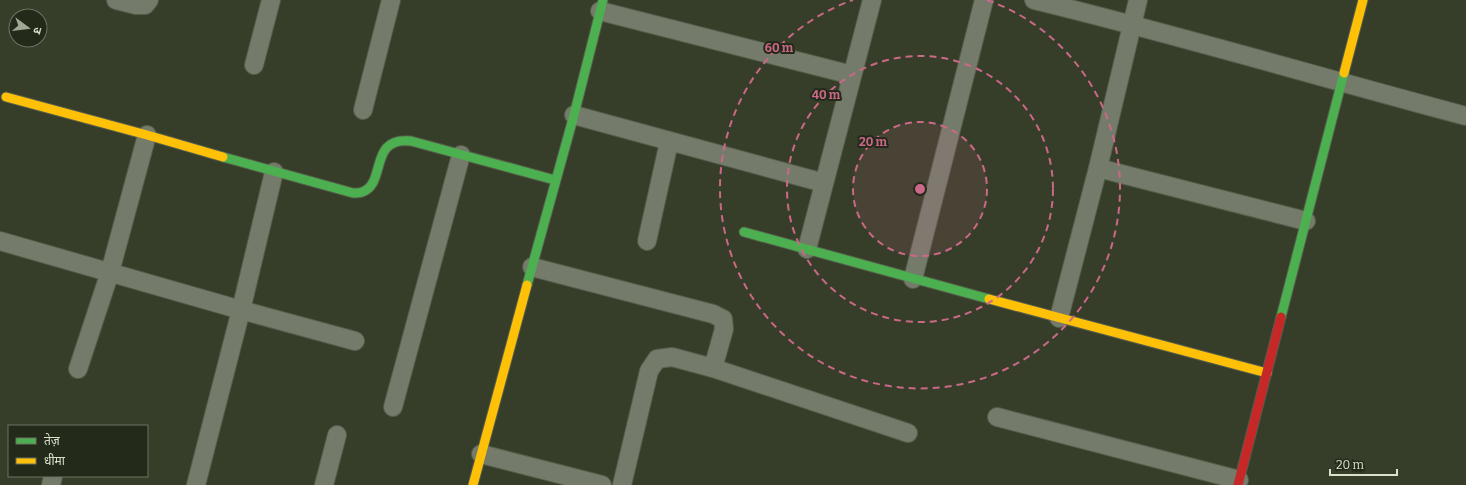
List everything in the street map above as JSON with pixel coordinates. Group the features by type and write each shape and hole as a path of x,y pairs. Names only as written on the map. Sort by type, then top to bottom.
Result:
{"street":[{"path":"116,0 136,5 145,4 149,0"},
{"path":"254,65 272,0"},
{"path":"363,110 391,0"},
{"path":"808,249 872,0"},
{"path":"913,280 984,0"},
{"path":"1034,0 1132,24 1466,116"},
{"path":"1059,318 1098,168 1138,0"},
{"path":"997,417 1239,482 1363,0"},
{"path":"473,485 555,180 574,115 602,6 852,75"},
{"path":"6,97 147,135 274,172 353,192 363,192 370,186 383,153 390,143 399,140 412,141 555,180"},
{"path":"574,115 824,183"},
{"path":"78,369 110,272 147,135"},
{"path":"647,241 670,142"},
{"path":"393,407 461,154"},
{"path":"1098,168 1306,221"},
{"path":"196,485 241,310 274,172"},
{"path":"744,232 913,280 1267,373"},
{"path":"0,241 241,310 355,340"},
{"path":"532,267 713,314 723,319 724,329 713,368"},
{"path":"622,485 650,371 657,358 672,357 713,368 908,434"},
{"path":"324,485 337,434"},
{"path":"481,454 602,485"}],"traffic: fast":[{"path":"527,285 574,115 603,0"},
{"path":"1281,317 1344,73"},
{"path":"223,157 353,193 358,193 370,187 374,180 383,153 389,146 398,141 411,141 555,180"},
{"path":"744,232 989,299"}],"traffic: slow":[{"path":"1344,73 1363,0"},
{"path":"6,97 223,157"},
{"path":"473,485 527,285"},
{"path":"989,299 1267,373"}],"traffic: jam":[{"path":"1238,485 1281,317"}]}
